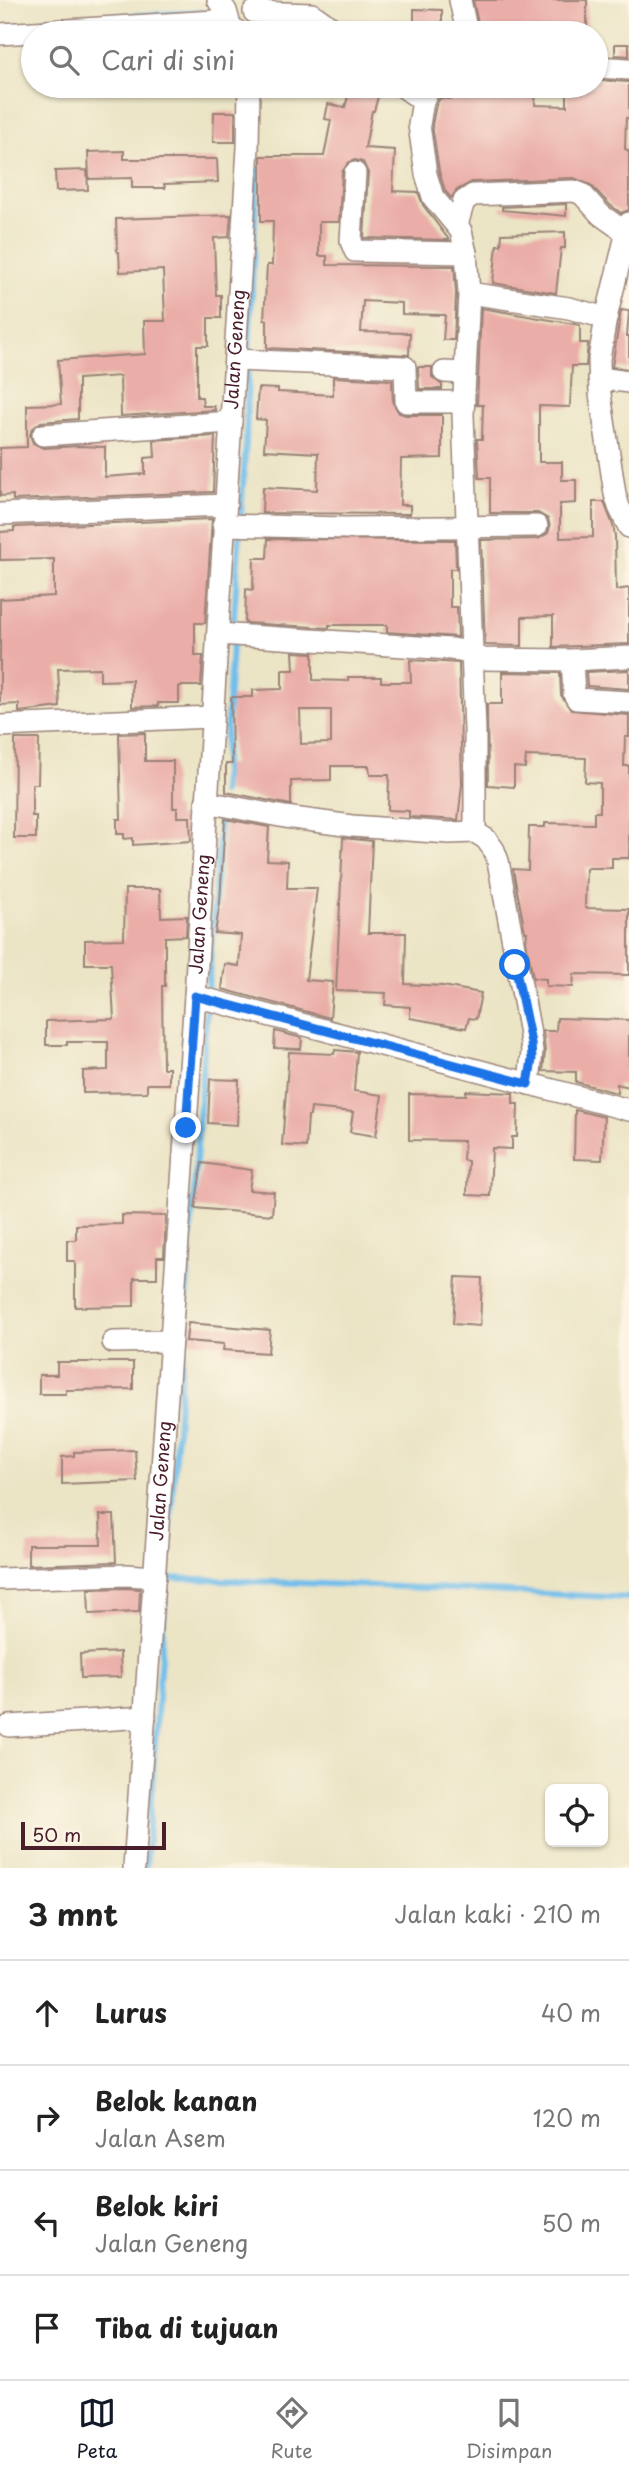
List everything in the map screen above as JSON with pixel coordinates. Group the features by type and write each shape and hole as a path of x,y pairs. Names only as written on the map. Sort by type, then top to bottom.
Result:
{"street":[{"path":"218,0 232,21"},
{"path":"460,0 464,21"},
{"path":"254,6 312,15 321,21"},
{"path":"0,34 21,33"},
{"path":"608,68 629,69"},
{"name":"Jalan Geneng","path":"134,1868 195,996 211,717 229,635 233,521 231,422 248,98"},
{"path":"426,98 419,125 428,187 461,231 466,253 469,293 455,373 464,402 475,730 475,832"},
{"path":"355,173 351,241 355,251 466,253"},
{"path":"457,225 464,201 472,195 566,190 582,194 600,215 627,227 622,286 606,318 600,348 599,378 615,494 629,527"},
{"path":"469,293 569,308 606,318"},
{"path":"235,360 405,367 406,408 464,402"},
{"path":"599,378 629,382"},
{"path":"43,435 231,422"},
{"path":"0,514 233,521 345,528 537,526"},
{"path":"229,635 450,649 489,660 629,657"},
{"path":"572,660 574,694 578,699 629,702"},
{"path":"0,726 211,717"},
{"path":"206,802 352,826 449,834 475,832 486,839 494,850 500,874 531,1043 532,1060 528,1084"},
{"path":"195,996 629,1110"},
{"path":"113,1342 171,1341"},
{"path":"0,1579 127,1575 155,1577"},
{"path":"9,1727 145,1717"}],"building":[{"path":"473,0 587,0 587,21 477,21"},
{"path":"414,9 442,10 442,21 414,21"},
{"path":"615,44 629,44 629,56 615,55"},
{"path":"608,81 629,82 629,118 626,118 625,149 629,151 629,210 621,213 591,185 574,178 472,182 457,190 451,198 445,191 432,125 440,98 535,98 535,105 567,106 567,98 608,98"},
{"path":"348,98 378,98 372,111 365,148 395,150 393,191 418,192 423,205 449,240 364,238 368,173 363,162 355,160 349,162 342,172 339,222 319,222 319,256 327,256 327,265 454,266 454,340 443,340 445,315 402,314 402,303 363,301 361,332 410,333 409,355 267,348 267,320 264,320 267,265 272,265 273,221 261,221 261,156 324,156 331,120 325,119 328,104 345,107"},
{"path":"214,112 235,112 235,142 213,142"},
{"path":"124,151 124,159 217,159 218,182 164,184 165,188 132,188 132,178 89,179 88,152"},
{"path":"87,170 88,190 56,191 55,171"},
{"path":"566,204 566,216 502,210 502,207"},
{"path":"231,215 229,237 214,238 216,295 221,295 221,318 208,318 208,346 197,346 197,397 202,397 203,406 214,406 215,410 121,416 120,376 78,379 78,419 41,422 32,429 30,435 33,443 43,448 105,447 105,477 145,474 145,458 155,457 154,440 215,436 213,492 13,500 13,495 0,496 0,448 27,447 27,405 61,404 58,360 145,354 144,321 165,321 163,270 120,272 116,219"},
{"path":"565,232 565,248 561,248 556,293 493,283 497,245 501,245 502,234"},
{"path":"481,308 580,325 580,343 588,343 586,366 572,366 570,407 539,406 539,462 562,462 562,480 576,480 576,503 560,504 560,538 593,537 593,502 604,502 615,536 616,590 629,588 629,644 553,647 553,616 522,617 522,646 485,645 481,540 538,539 548,533 550,527 548,519 538,513 490,513 490,478 479,478 477,439 482,439 483,405 477,405"},
{"path":"621,310 629,311 629,369 612,367"},
{"path":"418,367 432,367 432,377 442,385 442,389 419,389"},
{"path":"333,377 392,380 393,403 399,413 442,415 442,458 401,459 400,505 410,505 410,514 262,513 263,487 317,490 318,453 264,450 266,420 256,419 258,388 278,389 278,392 333,395"},
{"path":"212,519 205,623 195,623 195,656 203,656 201,686 179,686 179,703 132,707 132,680 100,681 100,668 58,669 60,707 19,712 19,704 0,705 0,599 54,596 54,559 0,560 0,532 14,531 14,527"},
{"path":"268,539 455,540 456,569 450,569 450,607 457,607 458,637 387,632 387,625 329,625 329,628 245,623 246,589 253,590 254,558 267,558"},
{"path":"293,652 313,653 313,680 348,681 348,677 381,677 381,682 411,682 410,660 459,663 462,784 458,820 409,817 409,811 388,810 389,775 370,775 369,766 331,766 331,780 291,781 291,805 226,792 226,764 232,764 231,697 253,697 253,690 282,689 282,670 294,670","holes":["300,710 331,710 331,743 301,744"]},
{"path":"629,670 629,689 587,686 586,672"},
{"path":"502,672 560,673 561,695 571,710 629,715 629,737 625,737 624,766 629,766 629,858 612,858 612,868 586,868 585,908 629,909 629,975 574,974 573,987 546,986 546,979 533,978 526,941 527,932 513,869 528,870 529,827 545,827 545,823 594,824 594,812 600,812 600,783 585,782 586,758 526,756 525,768 514,767 514,787 488,785 487,704 502,704"},
{"path":"145,733 145,761 173,761 173,808 177,808 177,817 190,817 191,841 133,845 133,838 124,839 124,834 117,834 117,819 121,819 119,734"},
{"path":"15,739 39,739 38,784 32,784 32,816 36,816 36,838 14,838"},
{"path":"225,819 269,827 267,860 288,861 287,888 317,888 306,980 333,982 330,1018 222,989 225,964 239,966 241,935 215,933 220,903"},
{"path":"343,838 372,841 368,933 406,933 405,984 443,986 481,993 476,1019 469,1018 466,1028 410,1018 410,1007 385,1005 386,993 336,991"},
{"path":"125,889 160,889 161,917 187,916 186,936 165,937 165,986 162,986 163,1068 169,1068 169,1084 147,1084 147,1092 83,1093 83,1071 108,1070 108,1042 46,1045 46,1021 114,1019 111,964 85,964 85,940 124,939"},
{"path":"557,1018 629,1020 629,1087 617,1084 617,1093 576,1082 576,1072 543,1071 543,1031 556,1031"},
{"path":"275,1031 302,1038 301,1049 274,1048"},
{"path":"335,1050 357,1052 354,1091 382,1095 376,1136 350,1132 353,1112 311,1108 306,1147 282,1145 289,1052 334,1054"},
{"path":"210,1079 239,1080 237,1125 208,1123"},
{"path":"466,1091 513,1093 513,1104 518,1104 517,1137 512,1137 512,1149 492,1148 490,1196 467,1195 468,1161 463,1160 464,1141 409,1140 409,1094 466,1095"},
{"path":"575,1110 604,1117 602,1160 574,1159"},
{"path":"202,1163 252,1170 249,1190 274,1192 272,1215 195,1208"},
{"path":"122,1215 166,1216 164,1257 157,1257 157,1278 134,1278 134,1306 75,1307 75,1261 67,1261 67,1240 76,1240 76,1225 122,1224"},
{"path":"456,1277 482,1278 480,1326 453,1324"},
{"path":"188,1323 270,1330 268,1353 223,1350 224,1344 186,1341"},
{"path":"57,1362 133,1362 133,1389 66,1390 66,1394 39,1394 39,1375 57,1375"},
{"path":"135,1450 137,1481 62,1484 62,1457 74,1456 74,1452"},
{"path":"100,1515 114,1515 116,1562 28,1565 28,1545 101,1545"},
{"path":"88,1589 140,1589 139,1612 89,1614"},
{"path":"120,1652 121,1677 81,1678 80,1654"}],"waterway":[{"path":"110,17 200,12"},
{"path":"249,354 257,168"},
{"path":"222,793 246,441 248,369"},
{"path":"146,1868 220,822"},
{"path":"168,1578 629,1598"}],"route":[{"path":"186,1128 195,996 528,1084 532,1051 515,965"}]}
